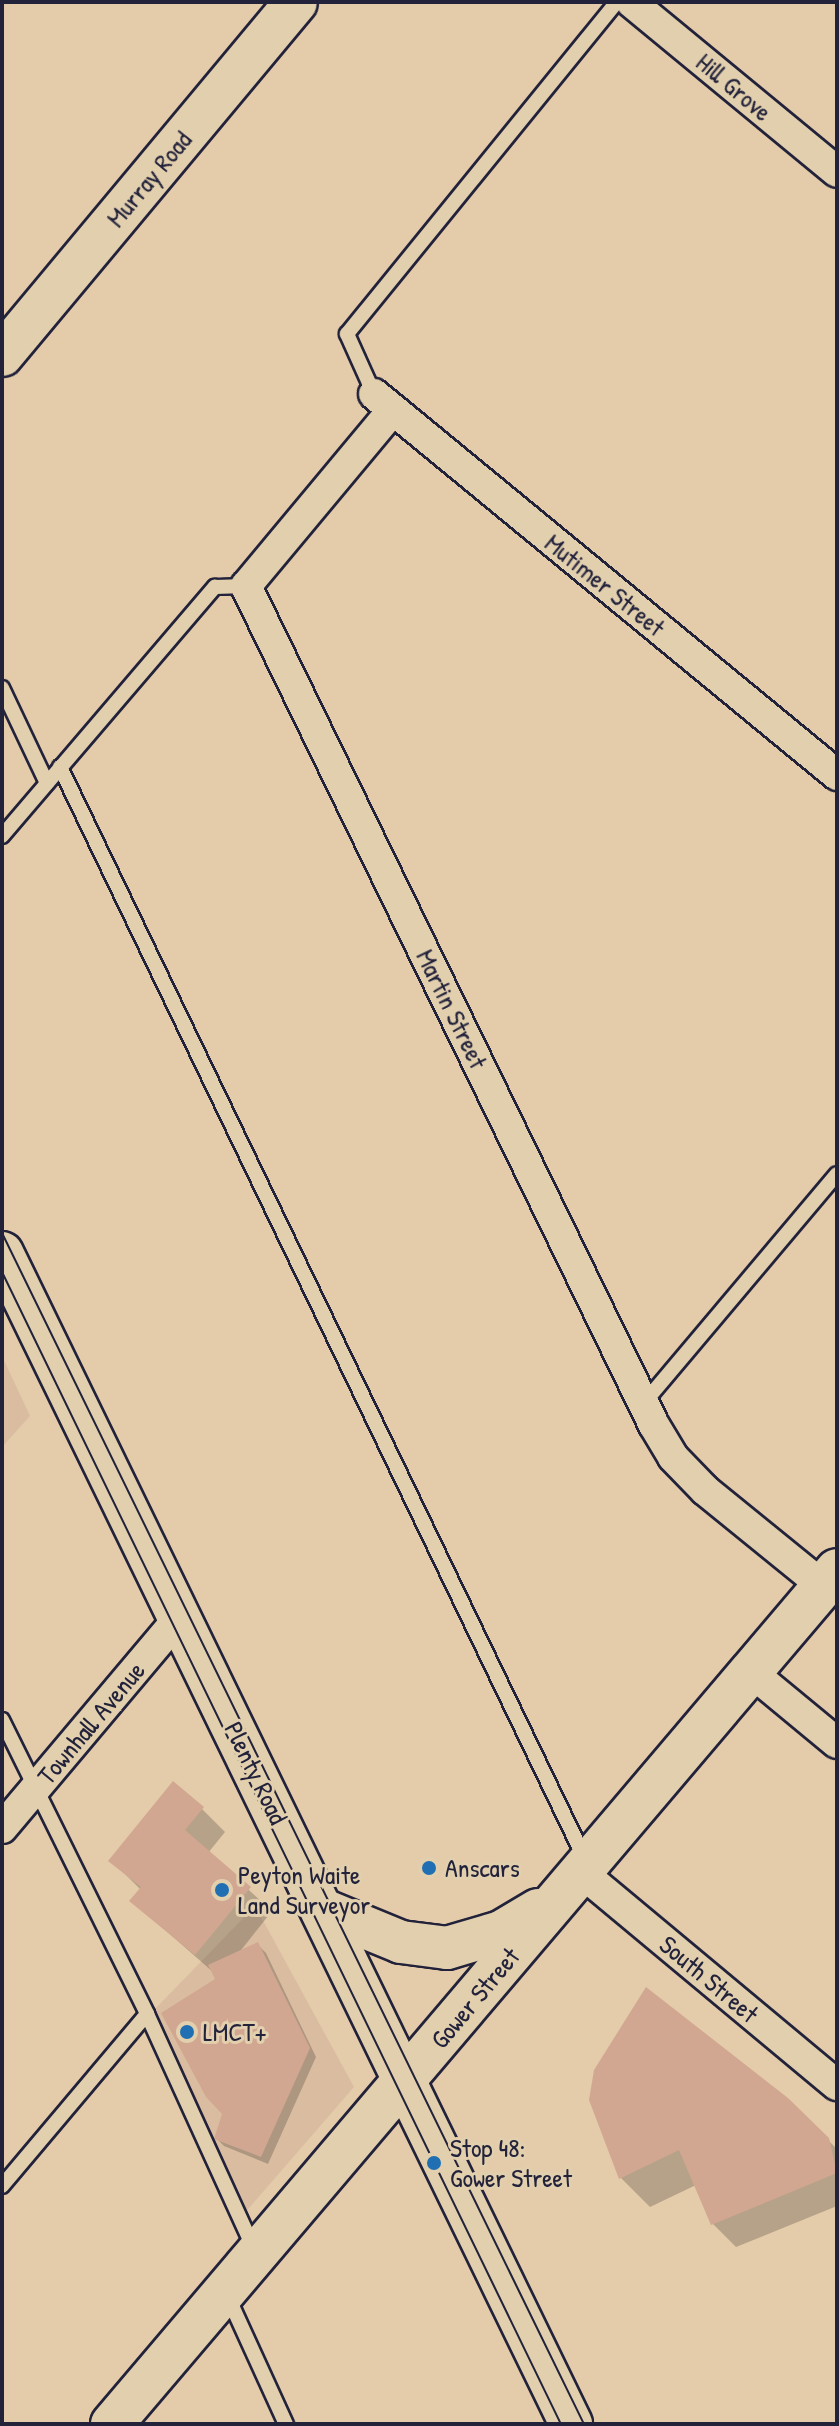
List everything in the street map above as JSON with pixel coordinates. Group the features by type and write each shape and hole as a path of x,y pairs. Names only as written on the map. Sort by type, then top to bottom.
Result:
{"main road":[{"name":"Murray Road","path":"2,355 296,2"},
{"name":"Plenty Road","path":"2,1253 571,2424"},
{"name":"Gower Street","path":"112,2424 830,1578"},
{"path":"323,1910 401,1942 447,1948 501,1932 576,1878"}],"street":[{"name":"Hill Grove","path":"631,2 837,172"},
{"path":"246,586 383,403"},
{"name":"Mutimer Street","path":"383,403 837,775"},
{"name":"Martin Street","path":"246,586 673,1457 705,1490 830,1578"},
{"name":"Townhall Avenue","path":"2,1828 179,1618"},
{"path":"750,1671 837,1743"},
{"name":"South Street","path":"576,1878 837,2085"}],"lane":[{"path":"383,403 347,334 617,2"},
{"path":"2,836 215,587 246,586"},
{"path":"2,688 47,783"},
{"path":"60,767 576,1878"},
{"path":"644,1403 837,1174"},
{"path":"2,1720 147,2014 257,2255"},
{"path":"2,2186 147,2014"},
{"path":"226,2291 286,2424"}],"shaded area":[{"path":"2,1356 30,1416 2,1447"},
{"name":"LMCT+","path":"255,1906 354,2087 242,2216 155,2009"}],"building":[{"path":"173,1781 204,1807 185,1830 251,1887 195,1955 129,1901 141,1887 108,1861"},
{"path":"258,1942 310,2048 261,2157 214,2139 222,2114 206,2097 161,2013 215,1979 208,1965"},
{"path":"646,1987 788,2098 829,2138 837,2173 711,2225 679,2150 619,2179 589,2100 594,2070"}],"tram line":[{"path":"2,1233 584,2424"},
{"path":"2,1272 561,2424"}],"place":[{"name":"Anscars","path":"429,1868"},
{"name":"Peyton Waite Land Surveyor","path":"222,1890"},
{"name":"LMCT+","path":"187,2032"},
{"name":"Stop 48: Gower Street","path":"434,2163"}]}
